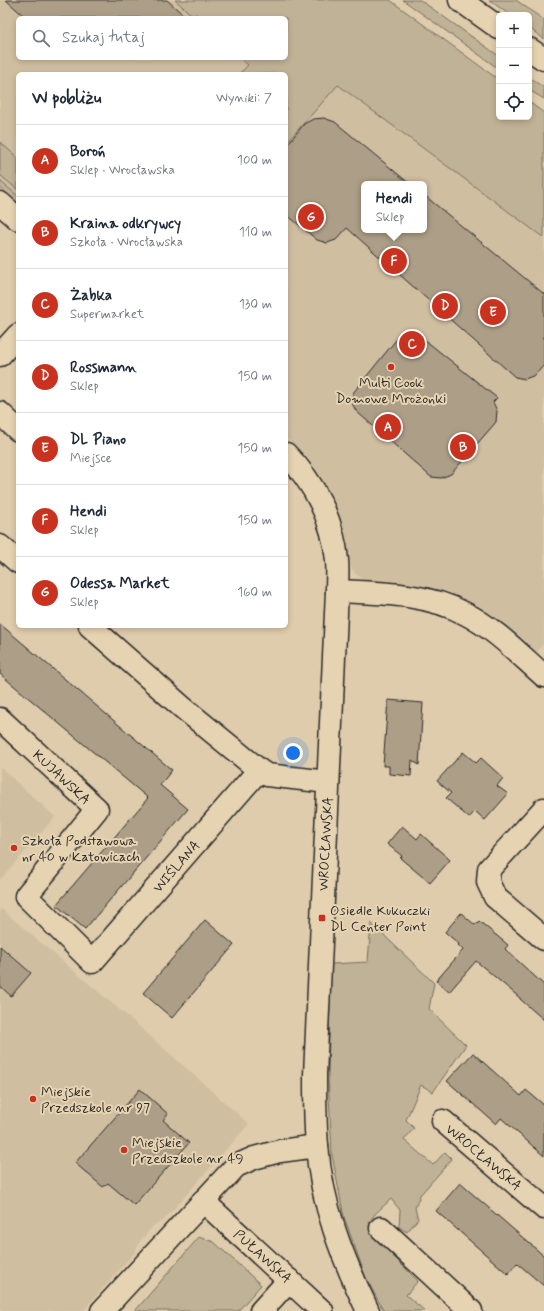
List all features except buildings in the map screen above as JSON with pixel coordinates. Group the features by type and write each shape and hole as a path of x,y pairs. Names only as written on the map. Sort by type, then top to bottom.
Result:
{"main road":[{"path":"460,0 496,26"},
{"path":"532,51 544,59"},
{"path":"0,203 16,217"},
{"path":"0,355 16,337"},
{"path":"0,413 16,428"},
{"name":"WROCŁAWSKA","path":"288,456 308,479 325,512 332,532 337,560 337,591 315,1075 317,1146 323,1184 332,1222 353,1281 368,1311"},
{"path":"0,546 16,560"},
{"path":"337,591 389,593 444,604 466,614 499,636 544,676"},
{"path":"92,628 182,707 259,770 267,775 328,782"},
{"name":"KUJAWSKA","path":"0,719 97,809 26,896 92,962"},
{"name":"WIŚLANA","path":"92,962 259,770"},
{"path":"544,809 490,870 488,882 495,897 544,939"},
{"name":"WROCŁAWSKA","path":"443,1121 544,1208"},
{"path":"102,1311 236,1166 254,1158 280,1151 317,1146"},
{"name":"PUŁAWSKA","path":"203,1201 322,1311"},
{"path":"382,1228 471,1311"},
{"path":"260,1311 289,1280"}],"shaded area":[{"path":"0,0 175,0 193,16 16,16 16,60 242,60 256,72 16,72 16,202 0,188"},
{"path":"175,0 390,0 496,78 496,120 532,120 532,104 544,113 544,238 338,85 288,141 288,72 241,72 248,65 242,60 288,60 288,16 198,16 196,14 193,16"},
{"path":"403,0 420,0 496,54 496,67"},
{"path":"489,0 516,0 544,20 544,39 532,30 532,12 506,12"},
{"path":"329,78 544,238 544,643 533,657 480,611 458,598 423,589 364,580 356,574 351,568 344,529 333,499 314,466 302,452 288,440 288,98"},
{"path":"532,79 544,88 544,99 532,92"},
{"path":"0,142 16,156 16,188 0,175"},
{"path":"0,181 16,194 16,202 0,188"},
{"name":"Szkoła Podstawowa nr 40 w Katowicach","path":"0,767 55,817 0,880"},
{"name":"Miejskie Przedszkole nr 49","path":"0,908 134,1022 249,1124 163,1221 154,1225 140,1241 135,1252 83,1311 0,1311"},
{"path":"371,923 434,983 429,1009 466,1045 433,1092 421,1085 406,1120 414,1128 404,1140 433,1165 445,1152 452,1159 420,1195 415,1208 418,1219 407,1232 399,1227 400,1210 391,1199 369,1222 375,1238 418,1281 406,1295 425,1311 384,1311 366,1278 344,1217 332,1155 328,1076 331,964 368,962"},
{"path":"199,1237 214,1242 261,1285 238,1311 135,1311"}],"place":[{"name":"Odessa Market","path":"311,217"},
{"name":"Hendi","path":"394,261"},
{"name":"Rossmann","path":"445,306"},
{"name":"DL Piano","path":"493,312"},
{"name":"Żabka","path":"412,344"},
{"name":"Multi Cook Domowe Mrożonki","path":"391,367"},
{"name":"Boroń","path":"388,427"},
{"name":"Kraina odkrywcy","path":"463,447"},
{"name":"Szkoła Podstawowa nr 40 w Katowicach","path":"14,848"},
{"name":"Osiedle Kukuczki DL Center Point","path":"322,918"},
{"name":"Miejskie Przedszkole nr 97","path":"33,1099"},
{"name":"Miejskie Przedszkole nr 49","path":"124,1150"}]}
